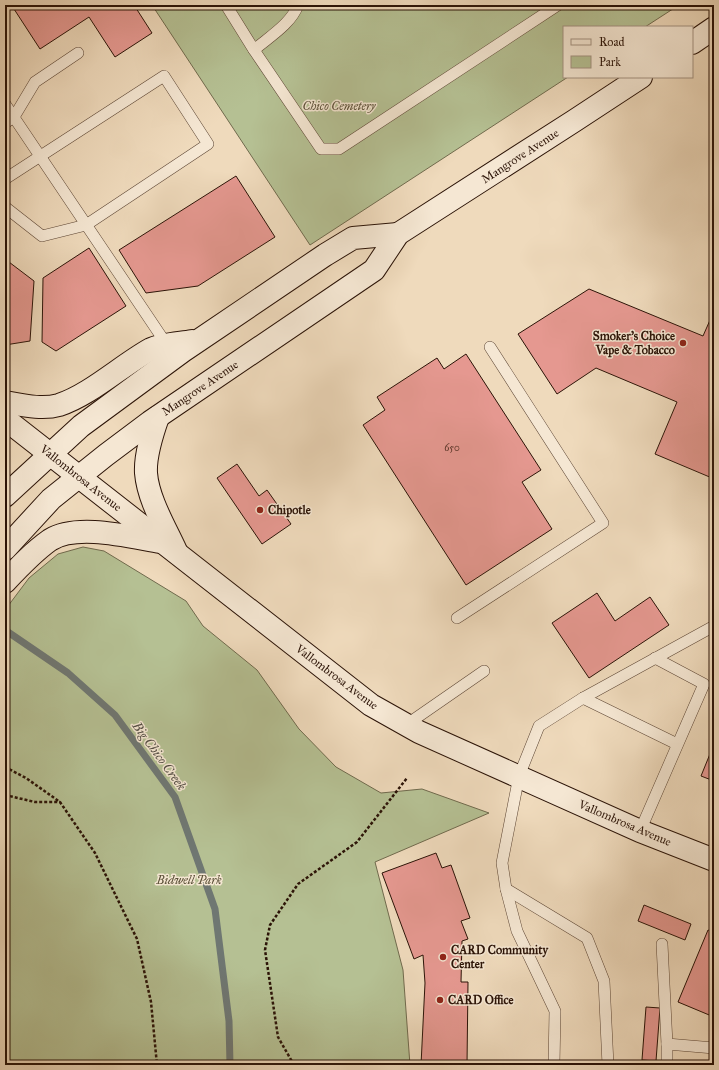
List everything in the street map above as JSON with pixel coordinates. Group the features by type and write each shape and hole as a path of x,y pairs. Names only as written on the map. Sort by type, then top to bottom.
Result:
{"street":[{"path":"693,42 714,28"},
{"name":"Mangrove Avenue","path":"5,550 51,499 79,476 158,417 374,270 398,234 639,78"},
{"name":"Mangrove Avenue","path":"5,496 81,426 199,339 325,255 353,238 398,234"},
{"path":"5,402 28,406 60,405 82,394 152,348 199,339"},
{"path":"158,417 150,439 146,472 150,493 169,547"},
{"name":"Vallombrosa Avenue","path":"5,419 371,705 419,732 640,831 714,860"},
{"path":"5,582 29,556 51,540 67,533 95,532 169,547"}],"lane":[{"path":"226,5 254,50 321,149 339,149 558,5"},
{"path":"254,50 278,30 295,12 298,5"},
{"path":"9,120 35,82 78,53"},
{"path":"5,179 164,76 208,144 86,225 42,236 5,207"},
{"path":"5,104 9,120 40,156 167,345"},
{"path":"457,618 603,523 490,347"},
{"path":"554,1065 555,1011 517,930 506,889 502,863 519,776 539,726 583,698 714,626"},
{"path":"640,831 704,684 655,658"},
{"path":"406,725 484,671"},
{"path":"583,698 677,744"},
{"path":"506,889 587,938 604,981 608,1065"},
{"path":"662,944 667,1065"},
{"path":"667,1044 714,1048"}],"path":[{"path":"5,460 9,457"},
{"path":"5,767 26,778 60,802 95,853 137,939 151,1002 157,1065"},
{"path":"294,1065 278,1037 265,950 270,925 298,884 357,842 407,778"},
{"path":"5,795 35,802 60,802"}],"green space":[{"name":"Chico Cemetery","path":"152,5 679,5 647,26 563,26 563,78 566,78 310,245"},
{"name":"Bidwell Park","path":"83,547 104,551 186,601 203,626 257,670 299,729 336,767 381,793 422,789 489,813 375,862 403,970 410,1065 5,1065 5,610 29,578 58,554"}],"building":[{"path":"20,5 134,5 152,33 115,57 89,17 40,49 14,9"},
{"path":"236,176 275,237 198,286 146,293 119,250"},
{"path":"89,248 126,306 56,351 42,342 43,278"},
{"path":"5,259 34,281 30,341 5,345"},
{"path":"589,289 703,336 714,311 714,472 712,478 655,454 677,402 596,368 557,394 518,334"},
{"path":"466,354 541,470 522,482 552,529 466,585 363,425 385,410 377,397 437,358 444,369"},
{"name":"Chipotle","path":"237,464 259,496 267,490 291,524 262,544 217,478"},
{"path":"597,593 615,621 650,597 669,625 589,678 552,623"},
{"path":"714,744 714,781 701,776"},
{"name":"CARD Community Center","path":"436,853 442,868 451,865 470,918 461,921 468,939 462,941 461,982 468,982 467,1065 421,1065 425,983 423,955 414,959 382,873"},
{"path":"644,905 691,924 685,940 638,921"},
{"path":"708,930 714,932 714,1017 678,1002"},
{"path":"646,1007 660,1008 656,1061 642,1060"}],"waterway":[{"name":"Big Chico Creek","path":"5,630 68,673 115,715 175,797 215,909 229,1021 230,1065"}],"place":[{"name":"Smoker's Choice Vape & Tobacco","path":"683,343"},
{"name":"Chipotle","path":"260,510"},
{"name":"CARD Community Center","path":"443,957"},
{"name":"CARD Office","path":"440,1000"}]}
